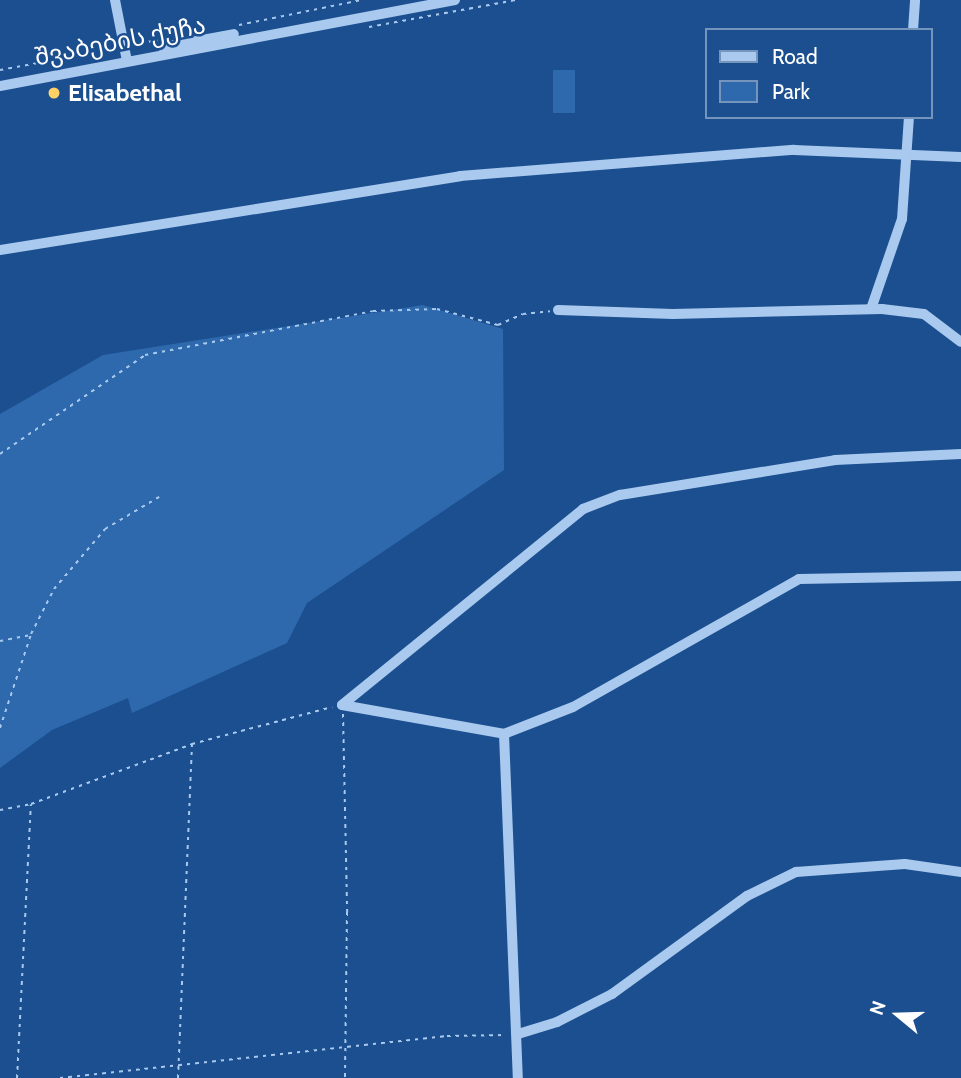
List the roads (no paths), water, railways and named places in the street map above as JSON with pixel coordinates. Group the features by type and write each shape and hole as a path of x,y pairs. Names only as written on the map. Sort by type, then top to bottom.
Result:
{"street":[{"path":"115,0 127,61"},
{"name":"შვაბების ქუჩა","path":"0,86 455,0"},
{"path":"913,28 915,0"},
{"path":"164,54 164,47 234,34"},
{"path":"871,309 902,219 909,119"},
{"path":"0,250 460,176 794,149 908,152 961,157"},
{"path":"558,310 673,314 871,309 924,314 961,342"},
{"path":"961,454 835,460 621,495 583,509 342,705 504,734 573,707 799,579 961,576"},
{"path":"504,734 518,1078"},
{"path":"518,1034 557,1022 612,994 747,896 796,872 905,864 961,872"}],"place":[{"name":"Elisabethal","path":"54,93"}]}
